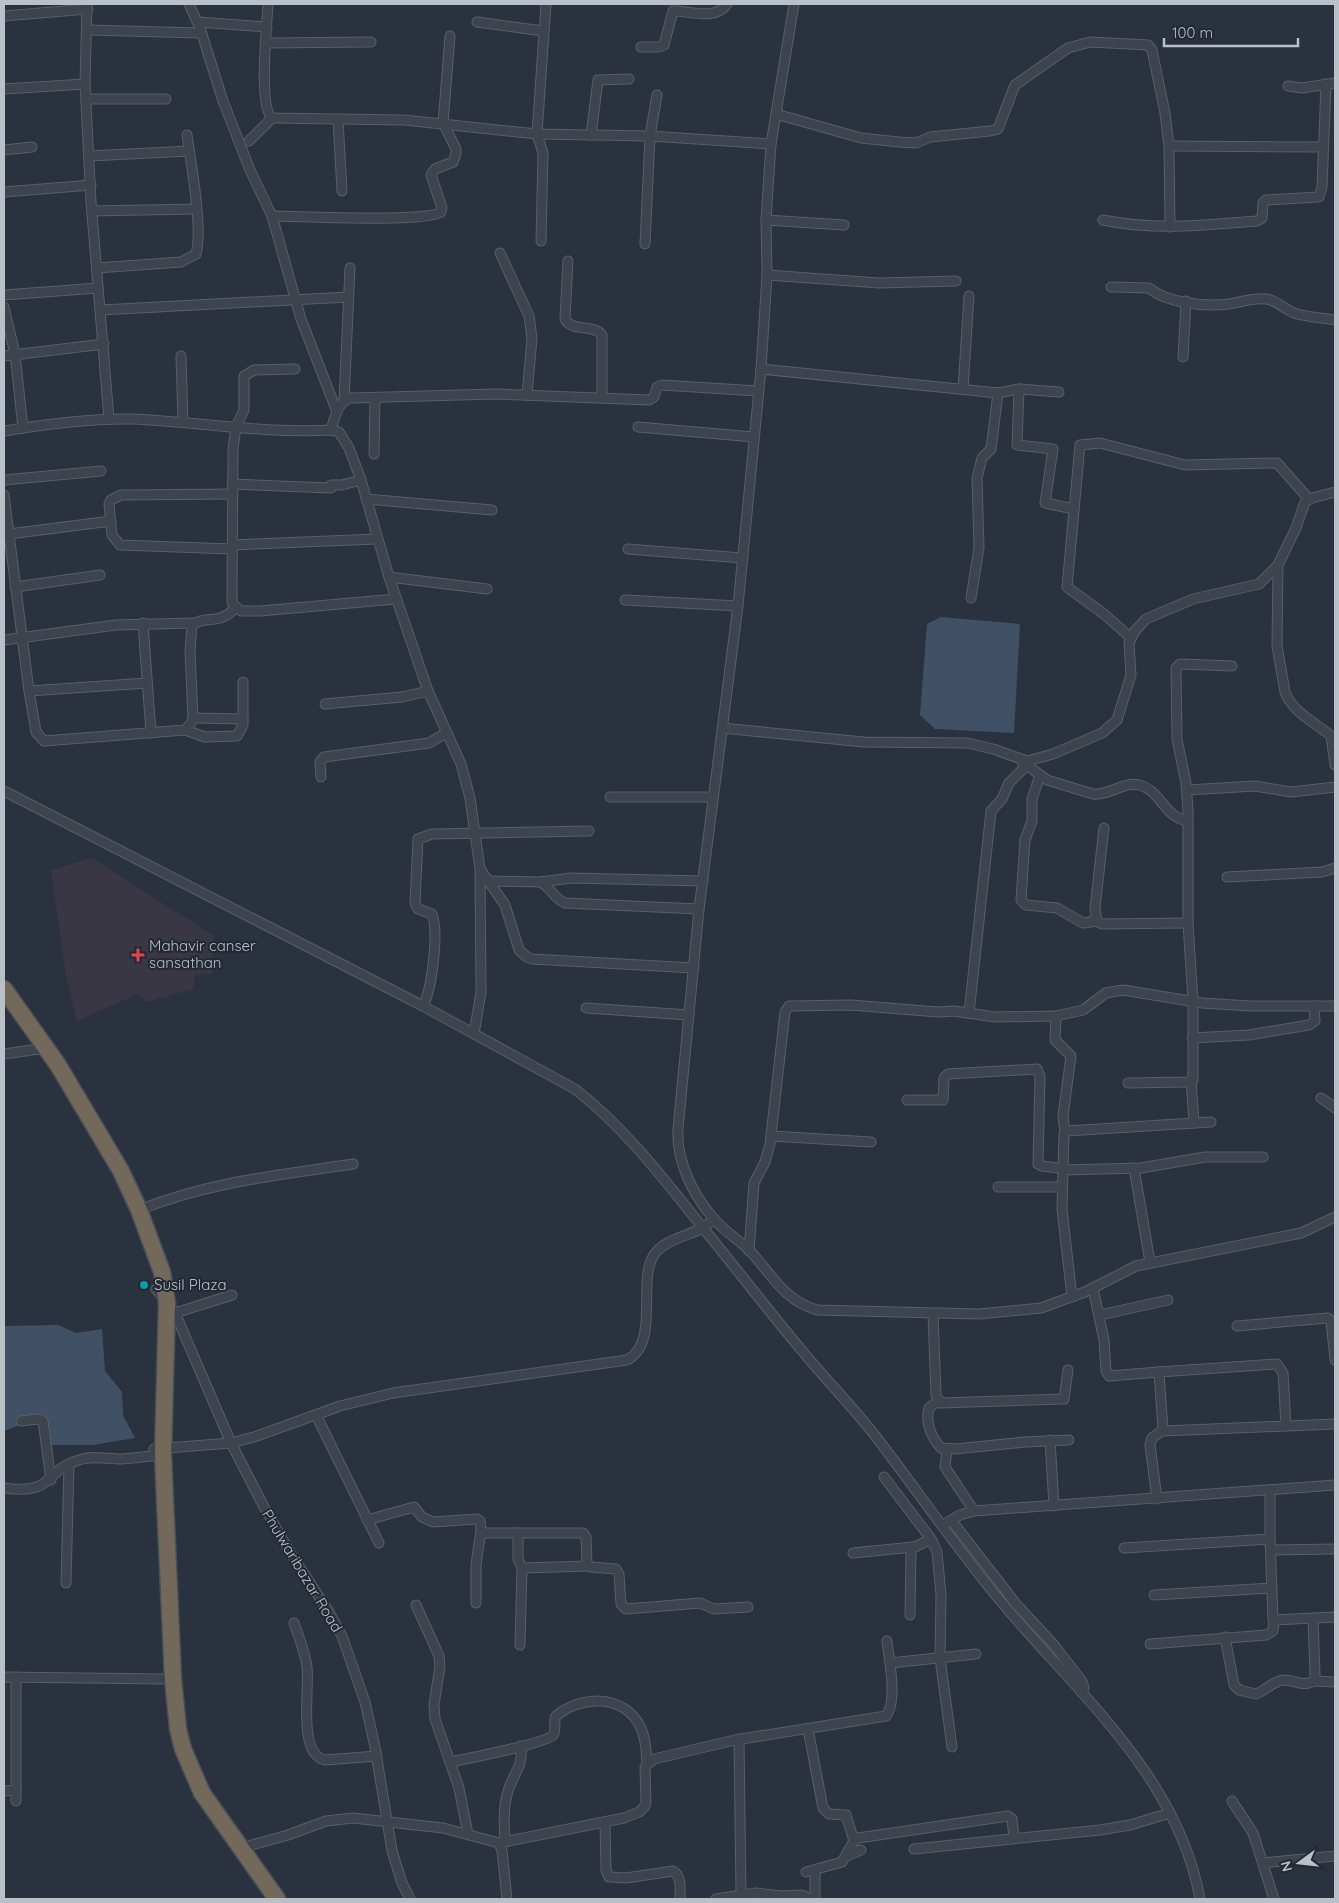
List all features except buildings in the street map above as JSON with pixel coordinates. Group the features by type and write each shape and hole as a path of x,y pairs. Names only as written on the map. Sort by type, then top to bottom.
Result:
{"highway":[{"path":"4,989 120,1171 139,1210 162,1272 171,1308 159,1452"},
{"path":"4,1005 41,1048 112,1175 139,1237 156,1289 163,1553 174,1698 183,1749 202,1793 241,1848 265,1899"},
{"path":"163,1553 163,1679 168,1730 181,1773 193,1798 255,1877 277,1899"}],"street":[{"path":"190,4 198,22 226,110 250,170 272,216 294,299 337,412"},
{"path":"268,4 266,111 272,118"},
{"path":"541,241 543,153 537,134 546,4"},
{"path":"641,47 659,47 664,45 673,11 711,14 719,12 727,4"},
{"path":"794,4 771,144 766,220 767,275 761,369 738,606 699,910 678,1149 682,1167 714,1219 749,1251 782,1290 798,1304 826,1311 933,1314 1017,1312 1047,1306 1072,1297 1122,1272 1150,1262 1269,1241 1301,1233 1335,1217"},
{"path":"4,16 88,6 85,84 90,185 109,419"},
{"path":"198,22 267,27"},
{"path":"477,22 543,31"},
{"path":"88,30 201,33"},
{"path":"272,216 387,218 438,214 442,208 431,175 435,169 452,162 456,154 454,144 443,123 450,36"},
{"path":"266,43 371,42"},
{"path":"776,114 861,138 899,142 919,142 930,137 990,131 998,129 1015,85 1063,51 1090,42 1148,45 1152,50 1165,113 1169,146 1170,227"},
{"path":"591,135 598,80 629,79"},
{"path":"4,89 85,84"},
{"path":"1103,220 1136,226 1170,227 1257,221 1262,218 1263,202 1266,200 1319,197 1322,187 1322,147 1330,84 1302,88 1288,86"},
{"path":"645,244 650,136 657,95"},
{"path":"86,99 166,99"},
{"path":"249,141 272,118 443,123 537,134 650,136 771,144"},
{"path":"338,119 342,191"},
{"path":"97,268 190,259 196,254 198,248 187,135"},
{"path":"1169,146 1322,147"},
{"path":"4,150 32,147"},
{"path":"89,156 189,152"},
{"path":"4,192 90,185"},
{"path":"92,211 195,209"},
{"path":"766,220 844,225"},
{"path":"500,253 529,316 532,338 527,395"},
{"path":"568,261 565,320 572,326 592,329 602,335 602,396"},
{"path":"331,430 337,412 344,400 350,268"},
{"path":"767,275 879,283 956,281"},
{"path":"1111,287 1149,288 1155,294 1186,301 1224,304 1255,298 1267,299 1273,300 1297,314 1335,320"},
{"path":"4,295 98,288"},
{"path":"963,389 969,296"},
{"path":"101,310 348,297"},
{"path":"1183,357 1186,301"},
{"path":"4,307 15,354 23,428"},
{"path":"4,356 104,344"},
{"path":"181,356 183,422"},
{"path":"295,369 254,370 246,373 244,380 244,410 236,427 233,449 231,596 235,608 241,611 260,612 396,599"},
{"path":"761,369 998,393 1019,389 1059,392"},
{"path":"344,400 444,394 602,396 649,400 654,397 657,387 662,385 758,391"},
{"path":"1019,389 1017,444 1052,449 1045,503 1074,509"},
{"path":"971,598 980,548 977,478 982,458 992,449 998,393"},
{"path":"374,454 375,398"},
{"path":"4,431 109,419 183,422 271,431 331,430 339,432 344,437 361,480 389,578 428,692 467,781 480,869 482,992 474,1034"},
{"path":"638,427 754,437"},
{"path":"1131,638 1104,614 1067,587 1080,445 1100,443 1186,466 1278,462 1309,499"},
{"path":"4,480 101,471"},
{"path":"361,480 331,487 233,489 121,495 111,500 112,535 120,545 232,547 377,539"},
{"path":"1023,762 1053,754 1102,733 1114,723 1131,675 1129,647 1131,638 1141,625 1154,615 1193,599 1252,586 1267,578 1278,565 1296,528 1305,502 1309,499 1335,492"},
{"path":"4,495 29,691 36,732 44,741 185,730 205,737 232,737 241,731 243,719 243,682"},
{"path":"366,499 492,510"},
{"path":"9,534 111,521"},
{"path":"628,549 742,558"},
{"path":"1278,565 1277,646 1285,692 1296,709 1332,736 1335,765"},
{"path":"4,575 14,573"},
{"path":"15,587 100,575"},
{"path":"389,578 486,589"},
{"path":"624,600 738,606"},
{"path":"4,640 21,636 143,623 194,623 221,619 235,608"},
{"path":"143,623 151,733"},
{"path":"185,730 189,727 193,718 190,636 194,623"},
{"path":"1194,1123 1191,1081 1193,1001 1188,923 1187,790 1177,739 1176,665 1232,666"},
{"path":"29,691 148,683"},
{"path":"325,704 402,698 428,692"},
{"path":"193,718 243,719"},
{"path":"722,728 864,742 968,743 993,749 1023,762 1040,775 1054,782 1099,794 1129,785 1142,786 1162,802 1174,817 1188,821"},
{"path":"321,777 320,762 324,757 429,744 446,733"},
{"path":"968,1013 991,811 1002,799 1009,783 1022,771 1023,762"},
{"path":"1040,775 1032,799 1032,821 1025,840 1025,856 1020,889 1022,902 1026,905 1061,909 1083,923 1090,922 1095,918"},
{"path":"1187,790 1255,786 1291,792 1335,787"},
{"path":"4,791 423,1006 575,1089 595,1104 627,1135 804,1353 947,1523 1000,1600 1129,1748 1156,1787 1184,1841 1200,1899"},
{"path":"610,797 712,797"},
{"path":"1104,828 1095,918 1097,922 1102,924 1188,923"},
{"path":"423,1006 431,981 434,926 432,914 418,909 415,903 418,839 427,835 474,832 589,830"},
{"path":"1227,877 1322,872 1335,868"},
{"path":"480,869 505,904 516,944 527,958 694,968"},
{"path":"490,882 540,882 571,878 703,881"},
{"path":"540,882 545,884 559,901 565,903 699,910"},
{"path":"749,1251 754,1183 765,1162 771,1136 779,1053 785,1012 788,1006 851,1006 1008,1017 1056,1016 1083,1010 1106,994 1115,991 1138,992 1178,1000 1250,1006 1335,1006"},
{"path":"1192,1038 1249,1035 1309,1025 1315,1021 1314,1006"},
{"path":"586,1008 689,1015"},
{"path":"1056,1016 1055,1040 1071,1056 1063,1116 1065,1168 1063,1170 1062,1188 1064,1230 1072,1297"},
{"path":"4,1054 41,1048"},
{"path":"907,1100 941,1101 943,1098 944,1078 948,1074 1037,1069 1040,1076 1038,1164 1042,1166 1134,1168 1200,1157 1263,1157"},
{"path":"1128,1083 1191,1081"},
{"path":"1322,1098 1335,1108"},
{"path":"1065,1132 1212,1122"},
{"path":"771,1136 871,1142"},
{"path":"139,1210 174,1197 225,1184 353,1164"},
{"path":"1134,1168 1150,1262"},
{"path":"998,1187 1062,1188"},
{"path":"4,1488 28,1490 37,1488 51,1480 69,1464 84,1458 120,1459 231,1443 358,1400 393,1393 627,1360 634,1356 642,1345 649,1276 653,1257 663,1246 703,1228 714,1219"},
{"path":"1093,1288 1100,1315 1109,1376 1277,1364 1283,1373 1286,1425"},
{"name":"Phulwaribazar Road","path":"156,1289 171,1308 231,1443 264,1507 342,1636 365,1702 377,1756 396,1867 410,1899"},
{"path":"171,1308 232,1295"},
{"path":"1100,1315 1168,1300"},
{"path":"933,1314 938,1401"},
{"path":"1237,1326 1328,1318 1331,1321 1335,1360"},
{"path":"938,1401 944,1404 1064,1399 1068,1370"},
{"path":"1159,1372 1163,1431"},
{"path":"938,1401 929,1408 927,1420 937,1443 947,1449 1069,1440"},
{"path":"316,1415 379,1543"},
{"path":"21,1421 38,1419 43,1421 51,1480"},
{"path":"1157,1499 1150,1441 1163,1431 1335,1424"},
{"path":"1050,1440 1054,1506"},
{"path":"947,1449 945,1467 974,1511"},
{"path":"66,1583 69,1464"},
{"path":"884,1477 931,1539 937,1552 940,1571 940,1658 952,1747"},
{"path":"947,1523 974,1511 1157,1499 1335,1484"},
{"path":"1150,1644 1271,1633 1274,1621 1272,1617 1270,1490"},
{"path":"367,1520 414,1507 422,1517 433,1522 477,1519 481,1525 481,1534 476,1572 476,1603"},
{"path":"481,1534 583,1532 589,1566"},
{"path":"518,1533 518,1559 522,1568 520,1645"},
{"path":"853,1554 913,1546 931,1539"},
{"path":"1124,1548 1270,1539"},
{"path":"910,1615 910,1554 913,1546"},
{"path":"1272,1550 1335,1549"},
{"path":"522,1568 589,1566 616,1569 619,1574 620,1604 626,1609 700,1603 714,1609 748,1607"},
{"path":"1154,1596 1272,1588"},
{"path":"416,1605 439,1656 434,1714 463,1804 468,1834"},
{"path":"1274,1621 1335,1617"},
{"path":"1313,1618 1314,1682"},
{"path":"294,1623 307,1665 306,1714 312,1750 319,1759 325,1760 377,1756"},
{"path":"1225,1636 1234,1685 1239,1690 1256,1694 1280,1681 1303,1684 1335,1682"},
{"path":"647,1764 667,1756 739,1739 886,1716 889,1712 892,1696 887,1641"},
{"path":"890,1663 976,1654"},
{"path":"4,1677 163,1679"},
{"path":"16,1677 16,1802"},
{"path":"241,1848 337,1819 361,1818 443,1828 502,1842 633,1815 645,1806 645,1772 647,1764 645,1741 634,1717 621,1707 598,1701 582,1701 571,1705 556,1716 553,1734 521,1746 450,1762"},
{"path":"808,1729 823,1808 829,1814 846,1815 851,1824 854,1841 847,1856"},
{"path":"739,1739 741,1894"},
{"path":"507,1899 502,1842 506,1801 511,1782 521,1763 521,1746"},
{"path":"4,1791 16,1790"},
{"path":"1232,1801 1248,1824 1274,1899"},
{"path":"914,1849 1115,1828 1170,1813"},
{"path":"854,1841 863,1837 1008,1816 1012,1819 1014,1838"},
{"path":"605,1822 606,1870 609,1876 626,1878 673,1871 678,1875 680,1899"},
{"path":"815,1899 811,1871 835,1865 847,1856 860,1850"},
{"path":"1263,1863 1335,1856"},
{"path":"716,1899 741,1894 765,1893 776,1896 802,1895 811,1899"}],"shaded area":[{"name":"Mahavir canser sansathan","path":"92,858 214,936 212,974 195,975 193,989 147,1002 138,994 77,1021 66,975 51,870"}],"water":[{"path":"941,617 1020,624 1014,733 935,729 920,715 927,624"},
{"path":"58,1325 76,1333 102,1329 105,1371 122,1392 123,1415 135,1438 93,1445 46,1445 43,1421 27,1422 4,1431 4,1326"}],"place":[{"name":"Mahavir canser sansathan","path":"138,955"},
{"name":"Susil Plaza","path":"144,1285"}]}
